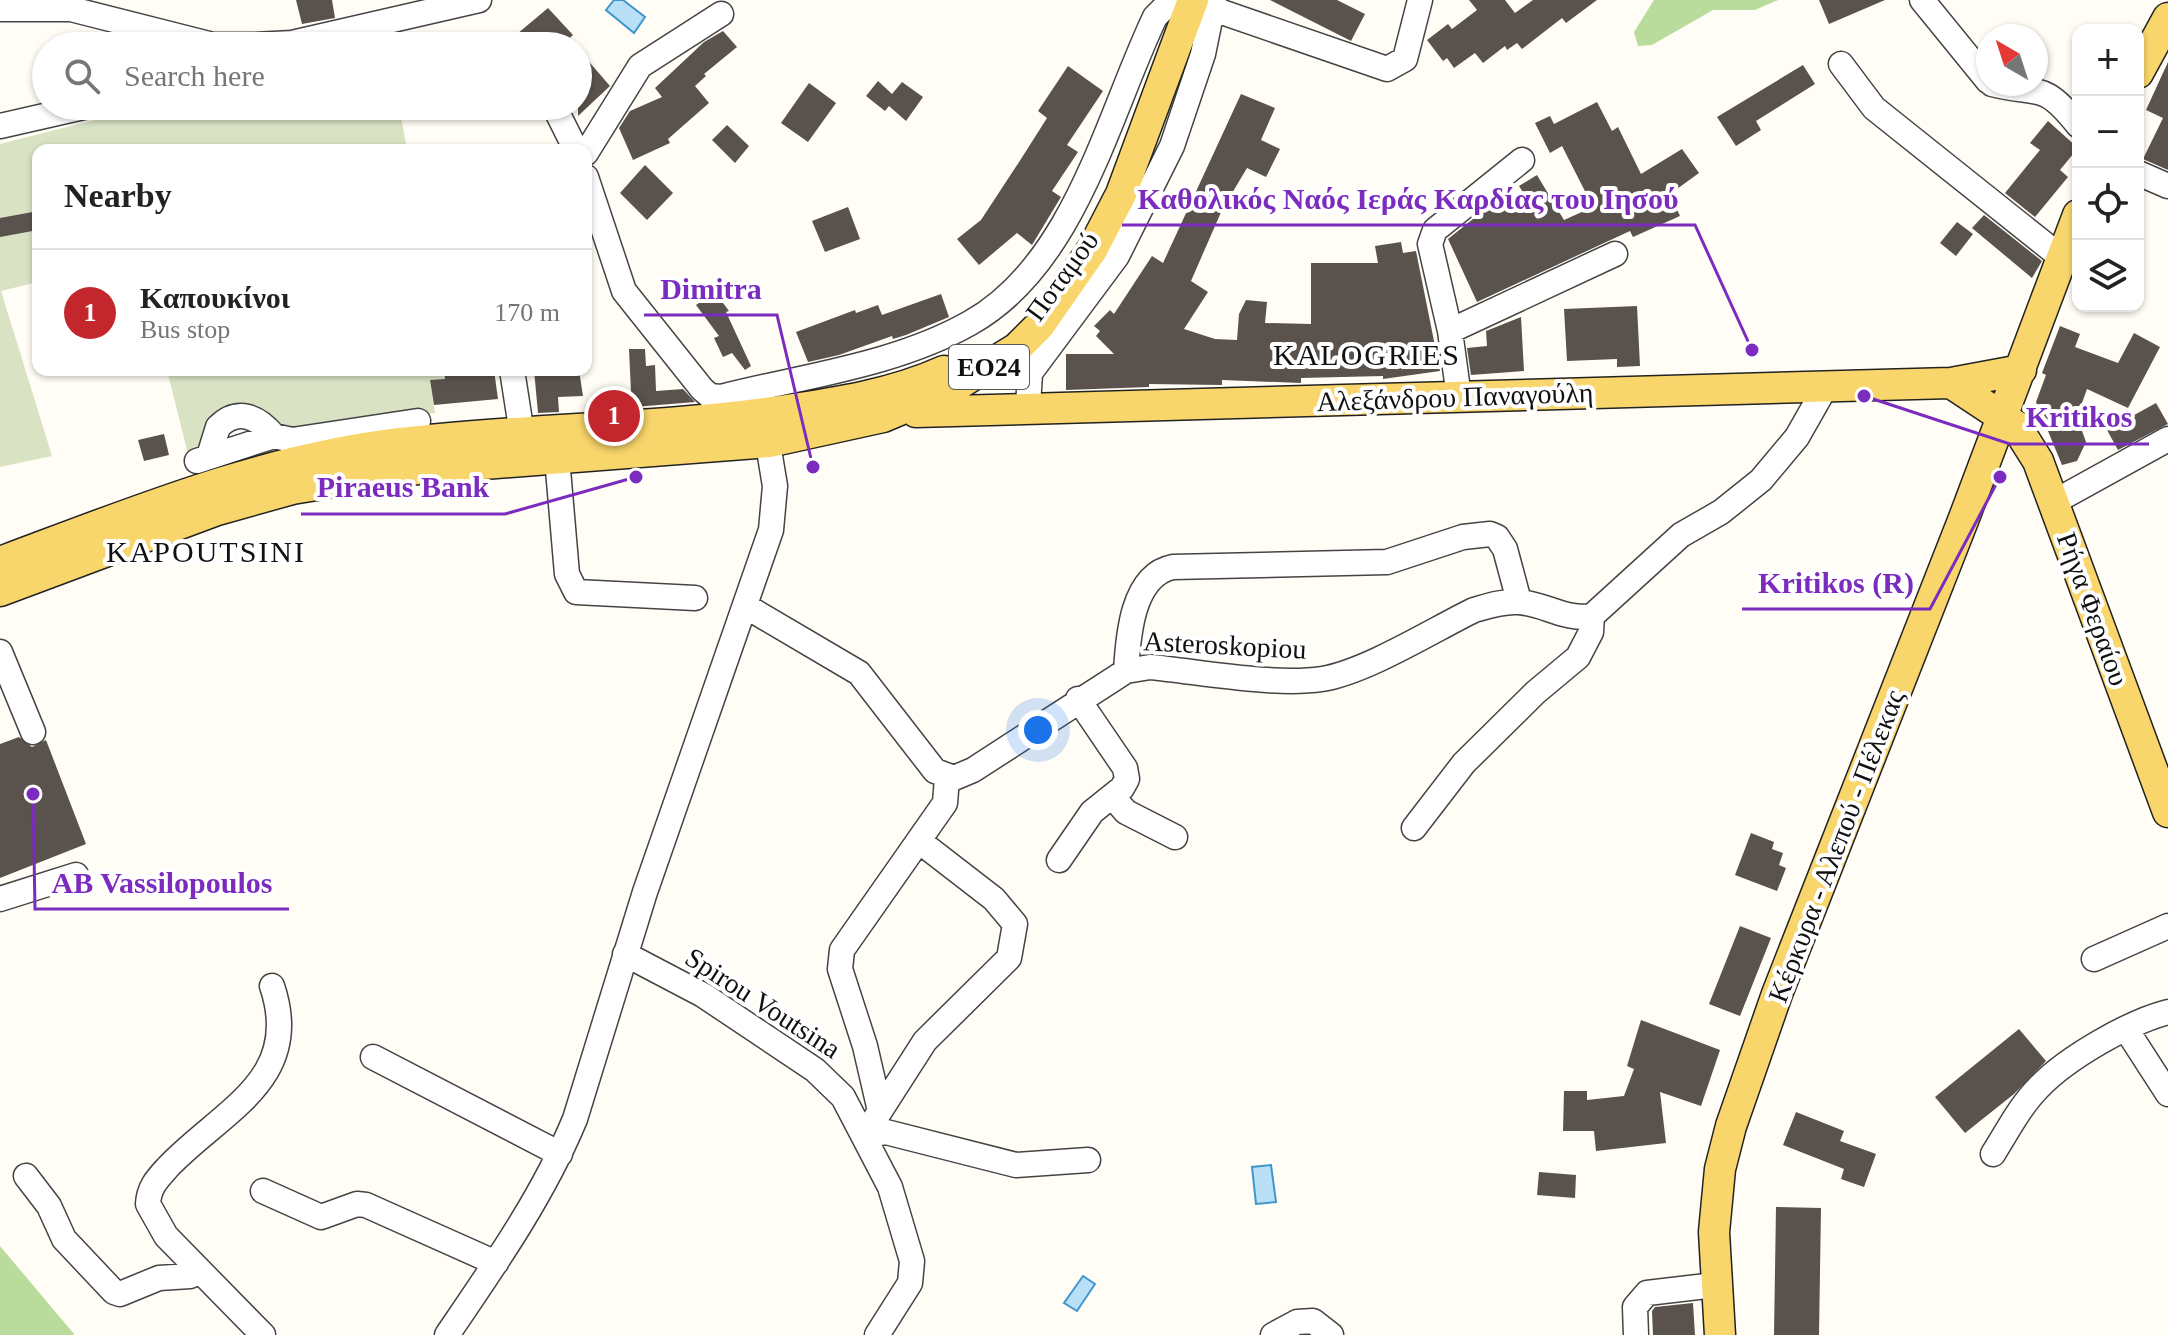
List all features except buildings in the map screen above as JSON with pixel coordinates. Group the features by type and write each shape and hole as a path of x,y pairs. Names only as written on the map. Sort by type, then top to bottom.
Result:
{"main road":[{"name":"ΕΟ24","path":"0,591 217,510 292,489 407,470 557,458 897,413 954,387 1017,348 1048,314 1092,250 1121,194 1202,2"},
{"path":"2151,62 2168,18"},
{"name":"Κέρκυρα - Αλεπού - Πέλεκας","path":"1720,1335 1715,1285 1716,1199 1731,1126 1777,994 2004,416 2072,231"},
{"name":"ΕΟ24","path":"0,562 244,459 287,462 372,438 522,434 721,408 766,428 934,375 990,345 1059,294"},
{"name":"Αλεξάνδρου Παναγούλη","path":"897,413 1028,406 1951,383 2021,370"},
{"path":"1951,383 2004,416"},
{"name":"Ρήγα Φεραίου","path":"2004,416 2026,440 2054,502 2168,812"}],"street":[{"path":"342,32 479,0"},
{"path":"592,195 624,291 702,389 721,408 908,349 969,323 1000,303 1027,277 1074,202 1155,17 1165,7 1202,2 1387,69 1405,59 1420,0"},
{"path":"1922,0 1976,65"},
{"name":"Ποταμού","path":"1028,406 1028,381 1036,362 1091,294 1117,256 1161,171 1199,67 1202,2"},
{"path":"0,9 71,9 162,32"},
{"path":"592,144 640,66 721,14"},
{"path":"1841,64 1874,108 2062,258"},
{"path":"2048,96 2060,103 2072,118"},
{"path":"0,126 32,119"},
{"path":"561,120 573,144"},
{"path":"1459,397 1450,331 1430,244 1435,230 1522,160"},
{"path":"2144,176 2168,186"},
{"path":"1450,331 1615,254"},
{"path":"513,376 522,434"},
{"path":"1414,828 1464,763 1536,692 1578,657 1591,632 1592,616 1681,535 1721,512 1761,480 1797,437 1826,386"},
{"path":"274,436 244,459 203,458 218,427 236,416 256,418 274,436 292,440 372,438 418,421"},
{"path":"447,1335 496,1263 560,1154 575,1119 625,954 747,607 773,515 775,486 766,428"},
{"path":"2054,502 2168,439"},
{"path":"557,458 567,574 576,592 586,595 695,598"},
{"path":"1126,671 1128,642 1144,589 1159,571 1173,567 1387,562 1463,537 1490,534 1497,537 1505,549 1519,601"},
{"name":"Asteroskopiou","path":"947,778 973,770 1078,699 1126,671 1150,667 1297,680 1324,679 1352,670 1474,610 1519,601 1580,619 1592,616"},
{"path":"747,607 859,673 922,755 947,778 945,803 842,950 840,969 865,1046 880,1111"},
{"path":"0,652 33,732"},
{"path":"1059,860 1092,812 1125,784 1127,773 1078,699"},
{"path":"1112,796 1126,812 1175,837"},
{"path":"864,1136 925,1041 1009,958 1015,924 994,899 919,841"},
{"path":"0,899 76,875"},
{"path":"2094,959 2168,926"},
{"name":"Spirou Voutsina","path":"625,954 703,995 815,1070 838,1090 864,1136 900,1213 912,1261 910,1283 877,1335"},
{"path":"263,1335 159,1227 150,1211 148,1195 155,1182 182,1152 244,1103 270,1065 280,1020 272,986"},
{"path":"1993,1154 2040,1086 2126,1029 2168,1012"},
{"path":"2126,1029 2168,1094"},
{"path":"373,1057 560,1154"},
{"path":"864,1136 886,1132 1016,1165 1088,1160"},
{"path":"26,1176 49,1206 64,1239 114,1292 120,1294 155,1279 190,1276 199,1271"},
{"path":"263,1191 321,1217 357,1204 366,1205 496,1263"},
{"path":"1636,1335 1635,1307 1647,1293 1715,1285"},
{"path":"1273,1335 1297,1322 1313,1321 1331,1335"}],"green space":[{"path":"1654,0 1778,0 1755,10 1713,10 1652,45 1638,46 1634,32"},
{"path":"95,120 402,120 406,144 32,144 32,283 1,291 52,456 0,467 0,144"},
{"path":"168,376 444,376 445,379 430,381 435,413 274,432 242,412 207,450 188,454"},
{"path":"0,1246 74,1334 74,1335 0,1335"}],"water":[{"path":"614,0 623,0 645,17 634,33 606,10"},
{"path":"1271,1165 1276,1202 1256,1204 1252,1167"},
{"path":"1083,1276 1095,1284 1077,1311 1064,1303"}],"place":[{"name":"Καθολικός Ναός Ιεράς Καρδίας του Ιησού","path":"1752,350"},
{"name":"Kritikos","path":"1864,396"},
{"name":"Καπουκίνοι","path":"614,416"},
{"name":"Dimitra","path":"813,467"},
{"name":"Piraeus Bank","path":"636,477"},
{"name":"Kritikos (R)","path":"2000,477"},
{"name":"AB Vassilopoulos","path":"33,794"}],"district":[{"name":"KALOGRIES","path":"1367,354"},
{"name":"KAPOUTSINI","path":"206,551"}]}
